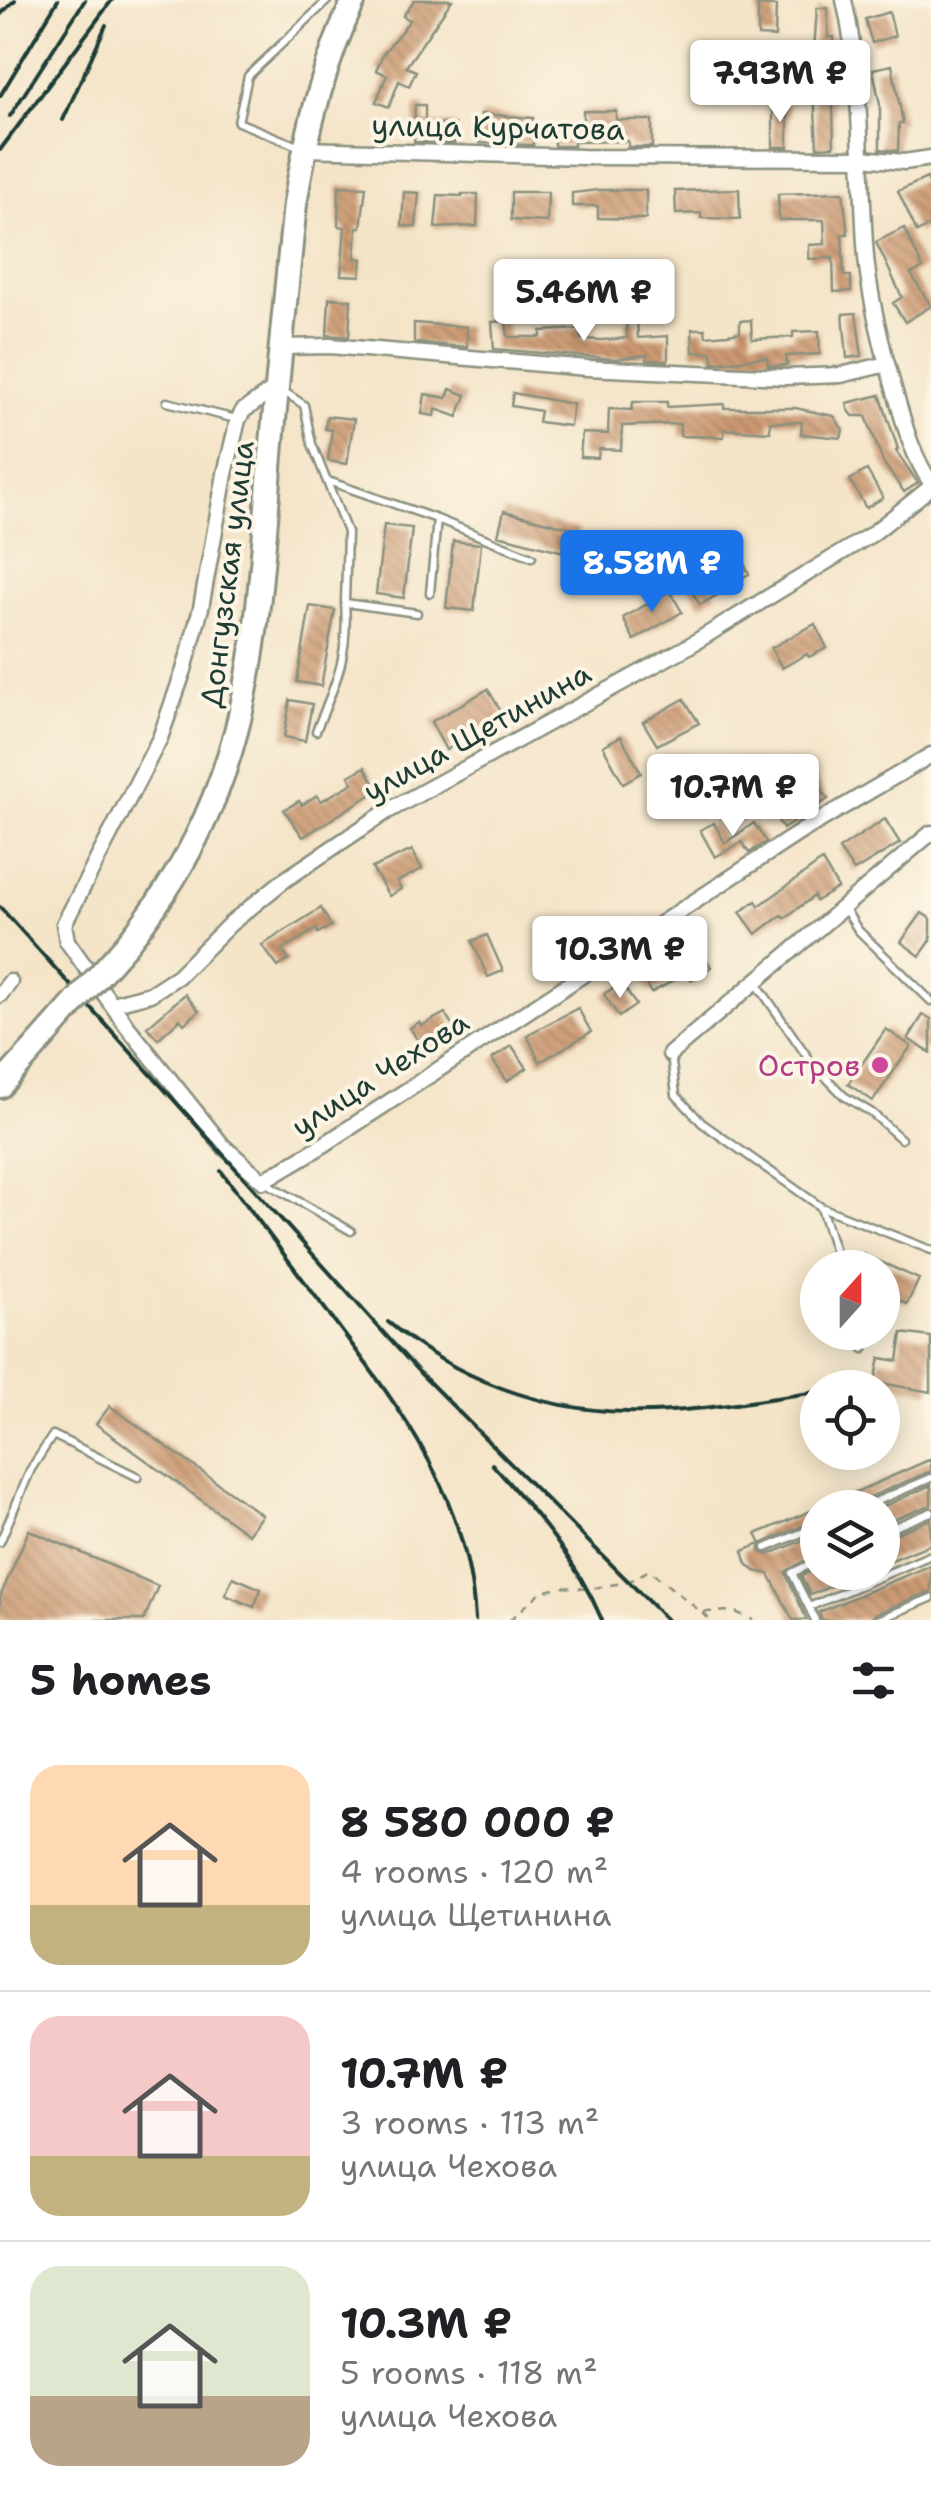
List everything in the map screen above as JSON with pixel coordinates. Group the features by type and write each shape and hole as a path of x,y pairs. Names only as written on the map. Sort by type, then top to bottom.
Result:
{"highway":[{"name":"Донгузская улица","path":"0,1086 126,946 166,894 207,820 241,721 262,578 281,347 304,149 320,84 354,0"}],"street":[{"path":"844,0 850,25 862,158 864,246 887,364 914,457 931,485"},
{"name":"улица Курчатова","path":"304,149 862,158 904,162 931,158"},
{"path":"281,347 330,346 586,368 786,377 840,375 887,364"},
{"path":"263,1180 222,1146 67,941 64,924 160,738 184,670 201,608 224,474 238,420 243,411 277,388"},
{"name":"улица Щетинина","path":"112,1004 150,994 178,976 230,924 282,881 386,812 687,646 872,534 931,485"},
{"name":"улица Чехова","path":"263,1180 325,1144 802,831 931,755"},
{"path":"670,1054 931,833"}],"lane":[{"path":"304,149 238,122 248,76 328,0"},
{"path":"277,388 304,405 312,444 348,532 348,638 338,678 316,731"},
{"path":"167,402 238,420"},
{"path":"327,481 532,557"},
{"path":"430,593 437,519"},
{"path":"345,604 417,613"},
{"path":"845,909 858,930 931,1001"},
{"path":"756,983 811,1062 844,1096 872,1112 901,1139"},
{"path":"670,1054 676,1095 702,1124 821,1206 931,1250"},
{"path":"263,1180 352,1230"},
{"path":"821,1206 834,1250"},
{"path":"0,1542 31,1469 53,1435 138,1477"},
{"path":"900,1491 931,1478"},
{"path":"900,1525 931,1512"},
{"path":"766,1548 800,1534"},
{"path":"809,1607 931,1555"},
{"path":"800,1569 792,1573 800,1589"},
{"path":"800,1590 815,1620"},
{"path":"878,1620 931,1598"}],"path":[{"path":"510,1620 540,1592 628,1582 649,1570 710,1620"},
{"path":"702,1612 732,1610 753,1620"}],"building":[{"path":"414,0 452,0 406,67 416,71 409,86 399,81 389,107 376,102 387,75 376,70 383,54 410,20 403,16"},
{"path":"758,5 776,6 775,37 758,36"},
{"path":"817,8 828,8 828,37 834,37 834,50 814,50"},
{"path":"889,12 895,36 872,43 865,19"},
{"path":"892,65 903,123 899,123 898,151 880,149 880,105 873,69"},
{"path":"832,70 834,146 817,147 813,72"},
{"path":"773,104 788,104 788,147 773,147"},
{"path":"415,105 425,105 425,124 454,124 454,143 414,142"},
{"path":"583,111 616,111 616,120 652,120 652,147 628,147 628,141 554,146 554,126 583,126"},
{"path":"481,114 533,118 533,145 480,143"},
{"path":"927,178 931,187 931,225 917,232 898,191"},
{"path":"339,186 366,187 361,227 357,227 355,258 362,259 360,276 341,275 345,227 338,226"},
{"path":"739,189 740,219 676,214 675,191"},
{"path":"646,190 646,219 598,218 598,206 572,206 572,193"},
{"path":"404,192 419,193 416,227 402,226"},
{"path":"511,192 548,192 547,222 511,220"},
{"path":"843,192 848,234 842,234 844,276 851,276 851,291 834,292 833,258 809,259 809,245 825,244 824,220 779,220 778,194"},
{"path":"478,194 477,226 435,228 438,195"},
{"path":"904,228 923,268 911,274 931,306 905,322 893,303 902,297 876,242"},
{"path":"329,298 351,300 349,337 327,335"},
{"path":"856,313 862,356 847,358 843,314"},
{"path":"626,320 637,320 638,338 668,336 668,361 647,360 647,355 615,359 494,349 492,322 506,321 508,337 541,337 541,331 581,329 581,339 602,340 627,338"},
{"path":"751,320 752,339 819,331 820,354 786,356 787,365 768,366 767,357 713,363 712,352 693,352 692,329 705,329 706,336 728,334 740,332 740,321"},
{"path":"414,323 467,327 467,347 414,343"},
{"path":"450,389 466,395 458,417 436,409 435,416 422,414 425,394 447,398"},
{"path":"513,393 573,404 570,426 538,422 540,411 511,406"},
{"path":"880,395 896,451 918,483 904,492 883,462 866,416 853,416 848,409 847,403"},
{"path":"633,402 667,402 667,407 724,404 724,408 795,408 834,416 843,430 841,438 801,434 802,422 770,422 770,432 724,429 724,437 680,436 680,424 622,426 621,450 599,449 598,458 580,457 582,433 608,434 609,409 632,410"},
{"path":"327,416 354,419 347,464 328,461 332,430 325,429"},
{"path":"867,470 883,498 866,508 850,480"},
{"path":"504,511 579,530 572,554 498,535"},
{"path":"384,525 412,528 404,598 376,594"},
{"path":"453,541 481,544 474,611 446,608"},
{"path":"735,546 749,574 734,582 719,554"},
{"path":"701,568 717,595 700,605 684,578"},
{"path":"670,591 682,612 634,640 623,618"},
{"path":"310,606 335,610 321,686 297,682"},
{"path":"815,624 827,648 782,668 771,648"},
{"path":"488,689 504,717 446,750 431,722"},
{"path":"684,699 699,723 657,745 643,722"},
{"path":"290,700 312,704 305,741 284,737"},
{"path":"621,736 641,773 623,783 603,746"},
{"path":"365,767 378,790 303,837 284,810 317,795 321,801 353,783 349,776"},
{"path":"814,779 828,799 783,829 769,806"},
{"path":"885,819 900,843 854,871 839,849"},
{"path":"714,823 725,843 754,823 766,842 749,853 742,842 715,857 700,830"},
{"path":"412,850 422,869 397,882 401,889 389,896 372,868"},
{"path":"822,861 838,888 816,901 814,896 756,934 740,912 756,901 759,906"},
{"path":"321,908 331,926 318,933 316,929 282,950 289,960 278,967 262,945"},
{"path":"922,913 931,919 931,940 920,956 901,942"},
{"path":"487,935 503,971 488,977 472,941"},
{"path":"694,942 711,967 691,980 687,973 651,993 638,971 658,960 661,965"},
{"path":"616,986 618,991 624,987 636,1005 619,1017 604,994"},
{"path":"185,994 199,1011 184,1024 180,1019 158,1039 147,1027"},
{"path":"578,1008 591,1032 540,1062 527,1035"},
{"path":"445,1013 455,1031 425,1052 410,1028"},
{"path":"923,1015 931,1019 931,1053 908,1039"},
{"name":"Остров","path":"886,1029 911,1046 873,1101 848,1084"},
{"path":"512,1046 527,1068 507,1081 492,1059"},
{"path":"900,1271 919,1279 907,1304 900,1301"},
{"path":"902,1333 931,1337 931,1392 900,1386 900,1370 878,1370 880,1358 898,1361"},
{"path":"110,1406 262,1515 248,1534 96,1424"},
{"path":"931,1459 931,1471 886,1490 861,1490"},
{"path":"931,1485 931,1505 900,1517 900,1499"},
{"path":"800,1516 800,1527 761,1544 756,1534"},
{"path":"931,1519 931,1544 900,1557 900,1532"},
{"path":"29,1530 158,1586 144,1620 0,1620 0,1597"},
{"path":"800,1542 800,1563 785,1572 807,1620 793,1620 769,1574 755,1571 747,1564 743,1551 760,1544 760,1552 768,1555"},
{"path":"931,1565 931,1591 875,1614 871,1620 822,1620 819,1612 871,1590 900,1590 900,1578"},
{"path":"233,1577 261,1589 254,1607 225,1595"}],"railway":[{"path":"0,15 15,0"},
{"path":"0,96 58,0"},
{"path":"10,116 85,0"},
{"path":"0,150 112,0"},
{"path":"63,120 106,25"},
{"path":"0,907 419,1372 667,1620"},
{"path":"221,1171 386,1391 429,1461 460,1536 475,1620"},
{"path":"388,1322 470,1375 562,1405 627,1412 675,1411 800,1395"},
{"path":"492,1464 567,1557 602,1620"}],"place":[{"name":"Остров","path":"880,1065"}]}
